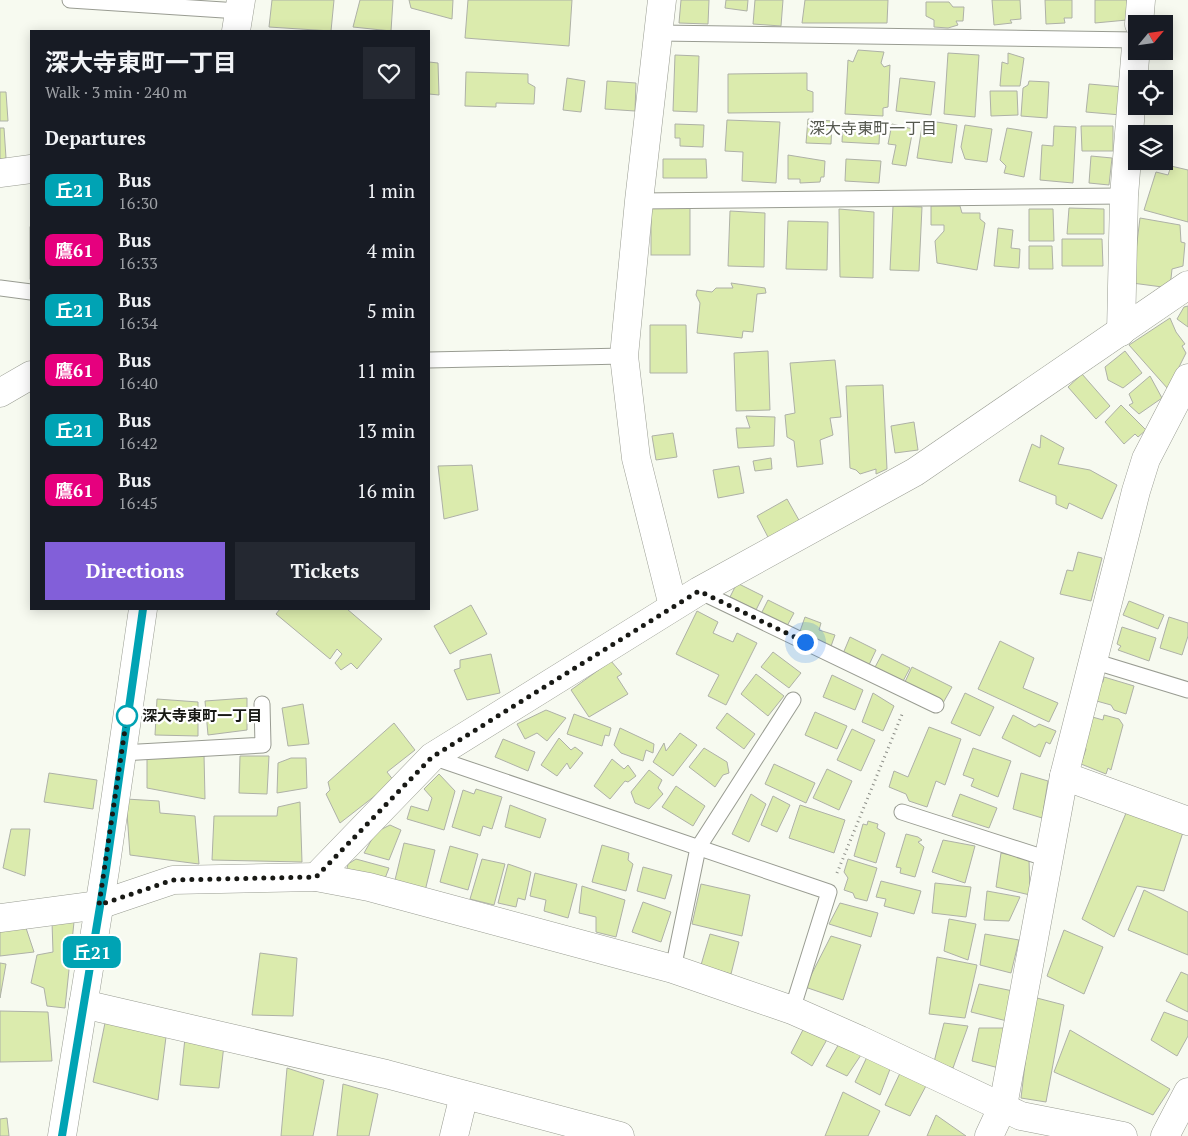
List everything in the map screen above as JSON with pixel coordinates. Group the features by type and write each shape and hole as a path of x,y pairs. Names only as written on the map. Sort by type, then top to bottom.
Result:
{"street":[{"path":"662,0 639,201 624,356 636,458 673,606"},
{"path":"1140,15 1141,0"},
{"path":"1121,332 1124,196 1135,60"},
{"path":"0,174 30,169"},
{"path":"316,877 432,757 673,606 915,472 1188,285"},
{"path":"0,393 30,375"},
{"path":"989,1136 1003,1106 1064,776 1146,459 1188,378"},
{"path":"62,1136 143,610"},
{"path":"1064,776 1188,821"},
{"path":"0,918 99,905 173,880 316,877 369,887 673,969 792,1010 1003,1106 1021,1116 1123,1136"},
{"path":"83,1004 386,1074 611,1135"},
{"path":"1165,1136 1188,1092"},
{"path":"454,1136 464,1095"}],"lane":[{"path":"70,0 239,14"},
{"path":"659,33 1128,40"},
{"path":"639,201 1124,196"},
{"path":"0,288 30,292"},
{"path":"430,360 624,356"},
{"path":"699,591 936,705"},
{"path":"1093,661 1188,690"},
{"path":"673,969 698,848 793,700"},
{"path":"121,753 263,745 262,704"},
{"path":"432,757 829,892 792,1010"},
{"path":"902,812 1048,859"}],"path":[{"path":"829,892 911,693"}],"building":[{"path":"272,0 334,0 331,30 269,27"},
{"path":"360,0 393,0 391,30 353,27"},
{"path":"409,0 453,0 452,19 411,8"},
{"path":"468,0 572,0 569,46 465,38"},
{"path":"681,0 709,0 708,24 679,23"},
{"path":"726,0 748,0 747,11 725,8"},
{"path":"755,0 783,0 781,26 753,24"},
{"path":"805,0 888,0 887,23 802,23"},
{"path":"992,0 1020,0 1021,19 1010,20 1012,23 994,25"},
{"path":"1045,0 1072,0 1072,18 1064,18 1065,23 1046,24"},
{"path":"1095,0 1127,0 1127,20 1095,23"},
{"path":"926,2 949,2 953,7 964,7 963,21 956,21 958,25 948,28 934,27 934,20 926,16"},
{"path":"858,50 884,52 881,63 884,67 890,65 888,107 883,108 883,116 845,114 848,60 853,62"},
{"path":"948,53 979,55 975,117 944,114"},
{"path":"1008,53 1024,58 1020,86 1000,86 1002,62 1008,64"},
{"path":"675,55 699,56 697,112 673,111"},
{"path":"430,62 438,63 439,95 430,94"},
{"path":"466,72 528,74 528,83 535,87 534,104 496,103 496,107 465,106"},
{"path":"807,73 807,90 813,92 813,112 728,113 728,74"},
{"path":"567,78 585,81 581,112 563,110"},
{"path":"900,78 935,82 931,115 896,111"},
{"path":"607,81 636,83 635,111 605,109"},
{"path":"1029,81 1049,82 1047,118 1021,116 1023,88 1028,85"},
{"path":"1089,84 1123,87 1121,115 1086,112"},
{"path":"990,91 1017,91 1018,115 991,116"},
{"path":"0,92 6,92 8,121 0,121"},
{"path":"808,119 832,121 831,144 806,143"},
{"path":"727,120 780,122 776,183 742,181 743,152 725,151"},
{"path":"923,120 957,125 952,163 917,158"},
{"path":"843,122 880,124 879,144 842,142"},
{"path":"675,124 704,125 703,147 680,146 680,138 675,138"},
{"path":"892,124 913,129 906,166 892,164 896,145 888,144"},
{"path":"965,125 992,129 987,162 965,159 961,147"},
{"path":"1054,126 1076,127 1073,183 1040,180 1042,145 1053,146"},
{"path":"1081,126 1113,126 1113,151 1082,151"},
{"path":"0,128 4,128 6,158 0,159"},
{"path":"1007,128 1032,132 1024,177 1004,173 1006,166 1000,160"},
{"path":"788,155 825,161 824,177 821,177 820,182 800,183 800,179 788,179"},
{"path":"1091,156 1112,158 1109,185 1089,183"},
{"path":"663,159 706,159 707,178 663,178"},
{"path":"846,159 881,161 879,183 845,181"},
{"path":"1173,166 1188,170 1188,222 1144,210 1156,172 1168,175 1170,170 1173,170"},
{"path":"893,206 922,207 919,271 890,270"},
{"path":"931,206 960,206 962,213 980,213 980,219 985,223 977,270 937,263 935,241 944,231 944,225 931,225"},
{"path":"651,208 690,208 690,255 651,255"},
{"path":"1069,208 1104,209 1104,234 1067,234"},
{"path":"839,209 874,212 873,278 840,277"},
{"path":"1029,209 1053,209 1054,241 1029,241"},
{"path":"730,211 765,213 764,267 728,266"},
{"path":"1140,218 1180,225 1181,242 1185,243 1183,266 1172,269 1170,288 1132,283"},
{"path":"788,221 828,222 827,270 786,269"},
{"path":"998,228 1013,230 1011,248 1020,249 1019,268 994,266"},
{"path":"1062,239 1102,239 1103,266 1062,266"},
{"path":"1029,246 1052,246 1053,269 1029,269"},
{"path":"731,283 765,288 766,293 757,294 753,332 743,331 742,338 697,333 700,303 696,295 697,290 712,292 716,288 733,288"},
{"path":"1188,306 1188,327 1177,319 1184,307"},
{"path":"1170,318 1176,332 1185,344 1182,346 1186,353 1168,389 1129,345"},
{"path":"650,325 686,325 687,373 650,373"},
{"path":"768,351 770,410 736,411 734,353"},
{"path":"1125,351 1142,373 1123,388 1108,380 1105,367"},
{"path":"835,360 841,417 830,418 833,435 820,440 823,464 797,467 794,441 787,437 785,415 795,413 790,363"},
{"path":"1082,374 1110,406 1096,419 1068,387"},
{"path":"1150,376 1162,398 1139,414 1129,405 1133,403 1129,394"},
{"path":"883,385 887,469 876,474 876,469 860,474 850,468 846,386"},
{"path":"1121,405 1146,430 1138,437 1135,434 1124,444 1105,422"},
{"path":"746,416 775,417 774,446 738,448 736,428 750,428"},
{"path":"914,422 918,450 895,453 891,426"},
{"path":"673,433 677,457 656,460 652,436"},
{"path":"1041,435 1064,448 1058,464 1090,470 1117,485 1102,519 1069,503 1067,509 1056,504 1056,496 1019,481 1032,444 1040,448"},
{"path":"771,458 772,469 755,471 753,461"},
{"path":"472,465 478,510 444,519 438,466"},
{"path":"739,466 744,493 718,498 713,470"},
{"path":"787,499 800,522 769,539 757,516"},
{"path":"1078,552 1102,558 1091,601 1060,594 1067,570 1073,571"},
{"path":"737,583 763,596 756,610 730,597"},
{"path":"768,600 794,613 787,626 761,614"},
{"path":"1129,601 1164,615 1158,629 1123,615"},
{"path":"471,605 487,634 450,654 434,626"},
{"path":"279,610 348,610 382,639 357,669 351,663 341,670 335,663 342,654 337,649 330,659 276,614"},
{"path":"697,611 718,622 713,633 733,642 737,633 757,643 726,705 708,696 719,675 676,654"},
{"path":"805,617 821,623 819,630 835,635 830,649 799,634"},
{"path":"1169,617 1188,623 1188,636 1182,655 1160,648"},
{"path":"1122,627 1156,638 1149,661 1118,650 1121,646 1117,644"},
{"path":"850,637 876,650 868,667 842,656"},
{"path":"1000,641 1034,658 1023,688 1058,703 1049,722 978,689"},
{"path":"773,652 801,673 789,688 761,667"},
{"path":"491,654 500,693 467,700 454,670 460,668 460,660"},
{"path":"882,654 910,668 901,685 873,671"},
{"path":"611,661 622,674 617,677 628,694 589,717 571,690"},
{"path":"912,667 952,687 943,703 904,684"},
{"path":"756,674 784,696 768,716 741,694"},
{"path":"832,675 863,690 855,710 823,697"},
{"path":"1104,677 1134,686 1126,714 1114,710 1111,705 1093,700 1098,681 1103,682"},
{"path":"873,693 894,706 883,731 862,722"},
{"path":"965,693 994,707 980,736 951,723"},
{"path":"247,698 247,730 208,735 205,701"},
{"path":"157,699 198,702 198,736 155,735"},
{"path":"303,704 309,744 288,746 282,708"},
{"path":"546,710 566,718 547,741 537,733 525,739 517,724"},
{"path":"815,712 847,726 837,749 805,735"},
{"path":"727,713 755,734 744,749 716,728"},
{"path":"574,714 611,728 609,736 605,735 602,746 567,734"},
{"path":"1013,715 1035,727 1039,724 1056,731 1050,744 1046,742 1040,757 1002,738"},
{"path":"1104,715 1119,719 1123,725 1111,770 1108,768 1106,774 1081,764 1086,749 1082,742 1089,716 1103,720"},
{"path":"394,723 415,750 387,772 394,781 340,823 326,794 330,790 328,782"},
{"path":"929,727 961,739 945,785 936,781 927,807 909,801 906,794 889,787 894,771 908,777"},
{"path":"620,728 654,744 653,753 646,750 643,761 621,753 614,745"},
{"path":"852,729 875,740 861,771 837,760"},
{"path":"680,733 697,745 673,776 653,762 664,743 666,751"},
{"path":"559,738 571,750 575,747 583,753 570,769 567,763 557,776 541,765"},
{"path":"503,739 535,752 528,771 495,757"},
{"path":"704,748 727,762 729,773 723,775 715,787 689,767"},
{"path":"973,748 1011,761 998,797 971,786 974,779 963,775"},
{"path":"204,754 205,799 147,788 147,758"},
{"path":"240,756 269,756 267,794 239,793"},
{"path":"291,758 306,758 307,788 277,793 278,763"},
{"path":"612,759 624,769 628,765 636,776 628,782 625,781 610,799 594,786"},
{"path":"774,764 815,783 806,803 765,784"},
{"path":"827,769 852,781 839,810 813,798"},
{"path":"649,770 662,780 658,788 663,794 649,809 635,803 631,792"},
{"path":"49,773 97,780 93,809 44,802"},
{"path":"1021,773 1048,781 1042,818 1013,809"},
{"path":"439,774 455,791 444,830 407,819 411,806 428,811 432,798 424,789"},
{"path":"676,786 705,806 693,826 662,807"},
{"path":"476,789 502,797 492,829 483,826 480,836 452,827 463,790 474,794"},
{"path":"751,794 766,804 749,842 732,834"},
{"path":"960,794 997,808 989,828 952,816"},
{"path":"773,796 790,805 777,832 761,825"},
{"path":"126,799 159,801 160,813 195,816 199,864 130,855"},
{"path":"1131,801 1184,829 1164,891 1137,886 1114,937 1082,919"},
{"path":"300,802 302,862 212,860 214,816 277,816 278,807"},
{"path":"510,805 546,819 540,838 505,827"},
{"path":"800,805 845,820 834,853 789,838"},
{"path":"868,821 878,824 877,828 885,833 876,863 854,856 863,824 867,825"},
{"path":"390,825 401,830 389,860 364,853 376,832"},
{"path":"11,829 30,829 25,876 3,868"},
{"path":"906,834 918,837 922,840 918,842 924,847 915,877 900,873 901,868 896,867"},
{"path":"943,840 975,846 965,883 932,872"},
{"path":"404,843 435,850 425,891 394,884"},
{"path":"602,845 629,853 628,860 633,864 626,891 592,882"},
{"path":"450,846 478,854 468,890 440,882"},
{"path":"1001,853 1029,859 1030,895 996,887"},
{"path":"356,859 389,868 384,881 346,873 348,864"},
{"path":"482,859 505,864 494,905 470,899"},
{"path":"848,859 877,868 867,901 855,898 853,893 844,890 848,878 844,872"},
{"path":"508,864 531,872 525,900 518,898 516,907 498,903"},
{"path":"643,867 672,875 665,899 637,891"},
{"path":"535,873 577,884 568,918 544,911 546,900 530,896"},
{"path":"881,881 921,891 914,914 884,906 886,899 876,897"},
{"path":"935,883 971,887 966,917 932,913"},
{"path":"701,884 750,895 742,936 692,924"},
{"path":"582,886 625,900 616,937 596,932 596,917 579,913"},
{"path":"1144,890 1188,912 1188,955 1128,930"},
{"path":"987,891 1020,897 1009,921 984,920"},
{"path":"643,902 671,912 661,942 632,932"},
{"path":"840,903 878,913 871,937 829,924"},
{"path":"949,919 976,924 968,960 944,951"},
{"path":"52,922 74,922 65,1008 47,1006 44,988 31,983 37,955 53,952"},
{"path":"26,928 34,952 0,956 0,930"},
{"path":"1064,930 1103,947 1084,994 1047,976"},
{"path":"710,934 739,942 731,974 701,965"},
{"path":"985,934 1019,940 1011,973 980,965"},
{"path":"831,936 861,945 843,1000 805,987"},
{"path":"260,953 297,958 293,1016 252,1015"},
{"path":"937,957 977,965 965,1018 929,1014"},
{"path":"0,963 6,964 0,998"},
{"path":"1181,972 1188,975 1188,1012 1166,1001"},
{"path":"979,984 1013,991 1007,1021 971,1012"},
{"path":"1033,997 1064,1005 1046,1102 1021,1098"},
{"path":"0,1011 48,1012 52,1061 0,1062"},
{"path":"1164,1012 1188,1021 1188,1036 1177,1056 1151,1040"},
{"path":"106,1018 167,1029 158,1100 93,1082"},
{"path":"944,1023 968,1026 953,1068 934,1062"},
{"path":"806,1024 829,1036 812,1066 791,1053"},
{"path":"979,1028 1006,1028 999,1068 972,1061"},
{"path":"1070,1030 1170,1089 1153,1115 1054,1072"},
{"path":"185,1038 224,1045 219,1088 180,1085"},
{"path":"840,1042 863,1052 847,1076 826,1066"},
{"path":"867,1057 892,1064 880,1095 855,1082"},
{"path":"287,1068 324,1080 313,1136 281,1136"},
{"path":"901,1071 927,1084 910,1116 885,1105"},
{"path":"343,1084 378,1094 369,1136 337,1136"},
{"path":"843,1092 880,1111 868,1136 825,1136"},
{"path":"936,1115 966,1136 927,1136"},
{"path":"7,1118 9,1136 0,1136 0,1119"}],"bus line":[{"name":"丘21","path":"62,1136 106,870 121,753 143,610"}],"place":[{"name":"深大寺東町一丁目","path":"127,716"}],"district":[{"name":"深大寺東町一丁目","path":"873,128"}],"route":[{"path":"127,716 106,870 99,905 173,880 316,877 432,757 699,591 805,642"}]}
